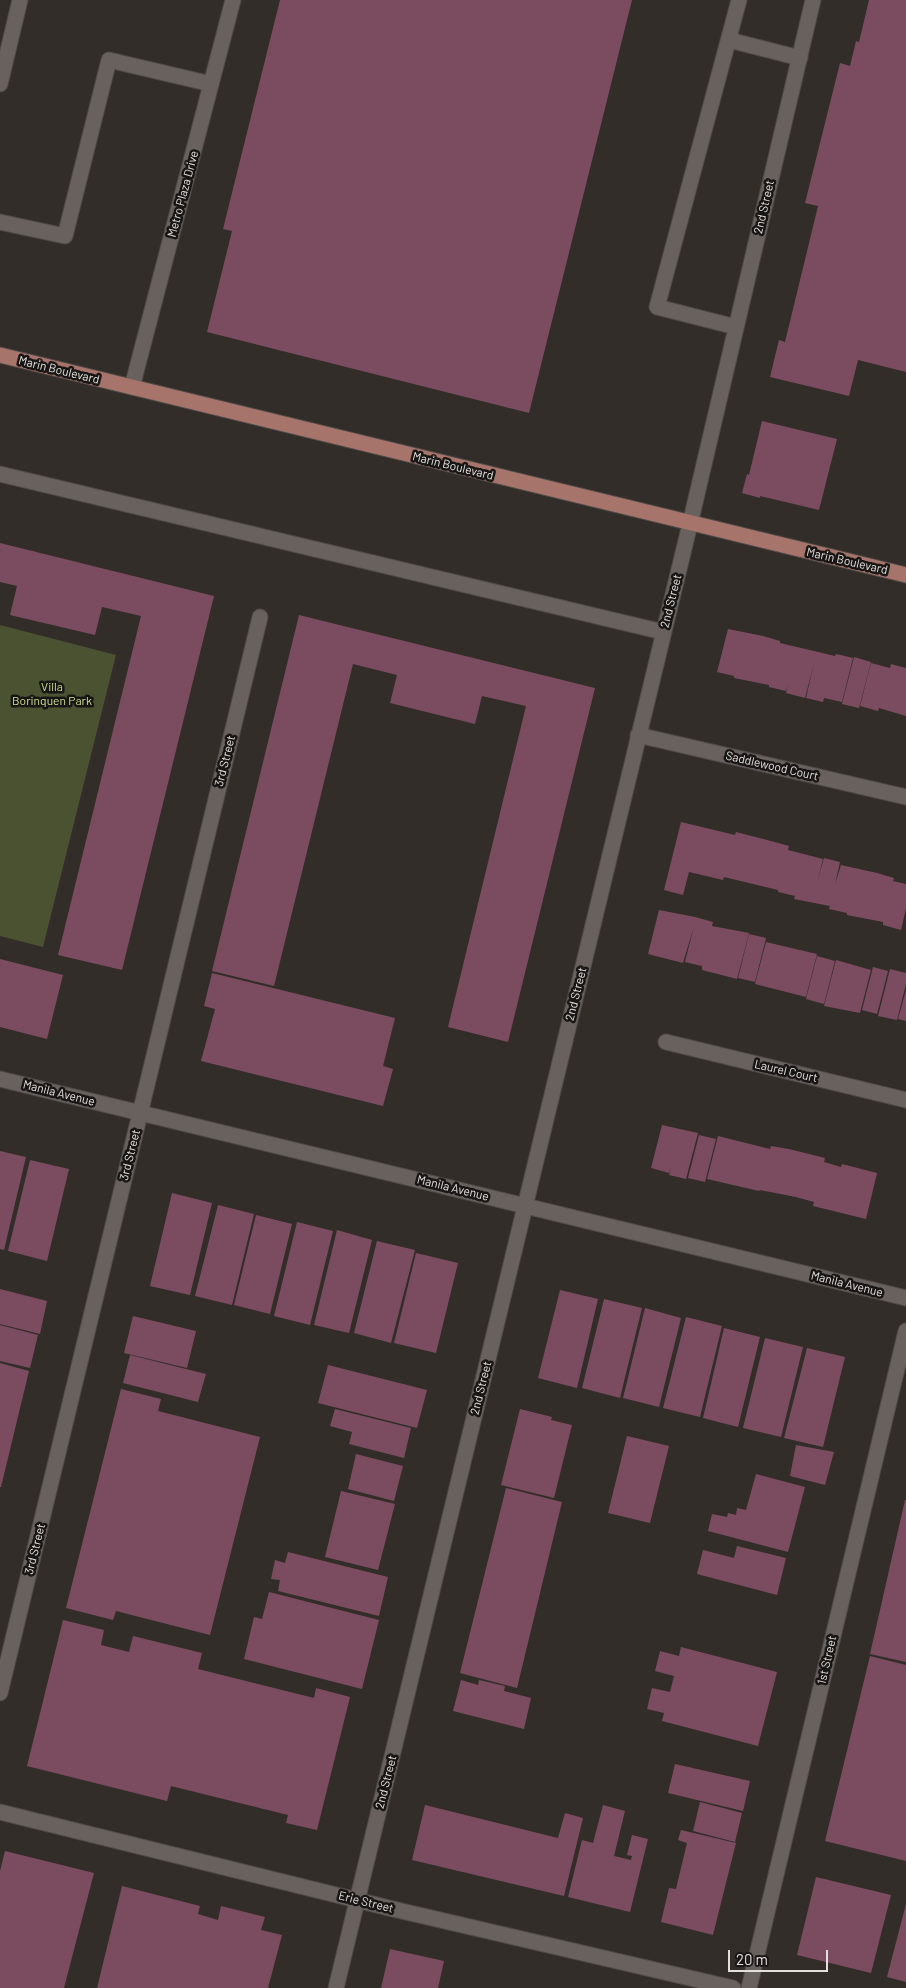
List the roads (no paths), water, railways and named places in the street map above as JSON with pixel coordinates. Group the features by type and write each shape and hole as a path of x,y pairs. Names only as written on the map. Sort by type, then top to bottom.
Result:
{"main road":[{"name":"Marin Boulevard","path":"0,355 906,575"}],"street":[{"path":"0,84 20,0"},
{"name":"Metro Plaza Drive","path":"132,387 233,0"},
{"path":"736,326 657,306 739,0"},
{"name":"2nd Street","path":"336,1988 690,524 813,0"},
{"path":"729,40 800,58"},
{"path":"0,222 65,236 110,60 212,84"},
{"path":"0,474 663,632"},
{"name":"3rd Street","path":"0,1693 260,617"},
{"name":"Saddlewood Court","path":"638,735 906,797"},
{"name":"Laurel Court","path":"666,1042 906,1100"},
{"name":"Manila Avenue","path":"0,1079 906,1298"},
{"name":"1st Street","path":"749,1988 906,1331"},
{"name":"Erie Street","path":"0,1812 357,1900 734,1988"}],"park label":[{"name":"Villa Borinquen Park","path":"52,694"}]}
